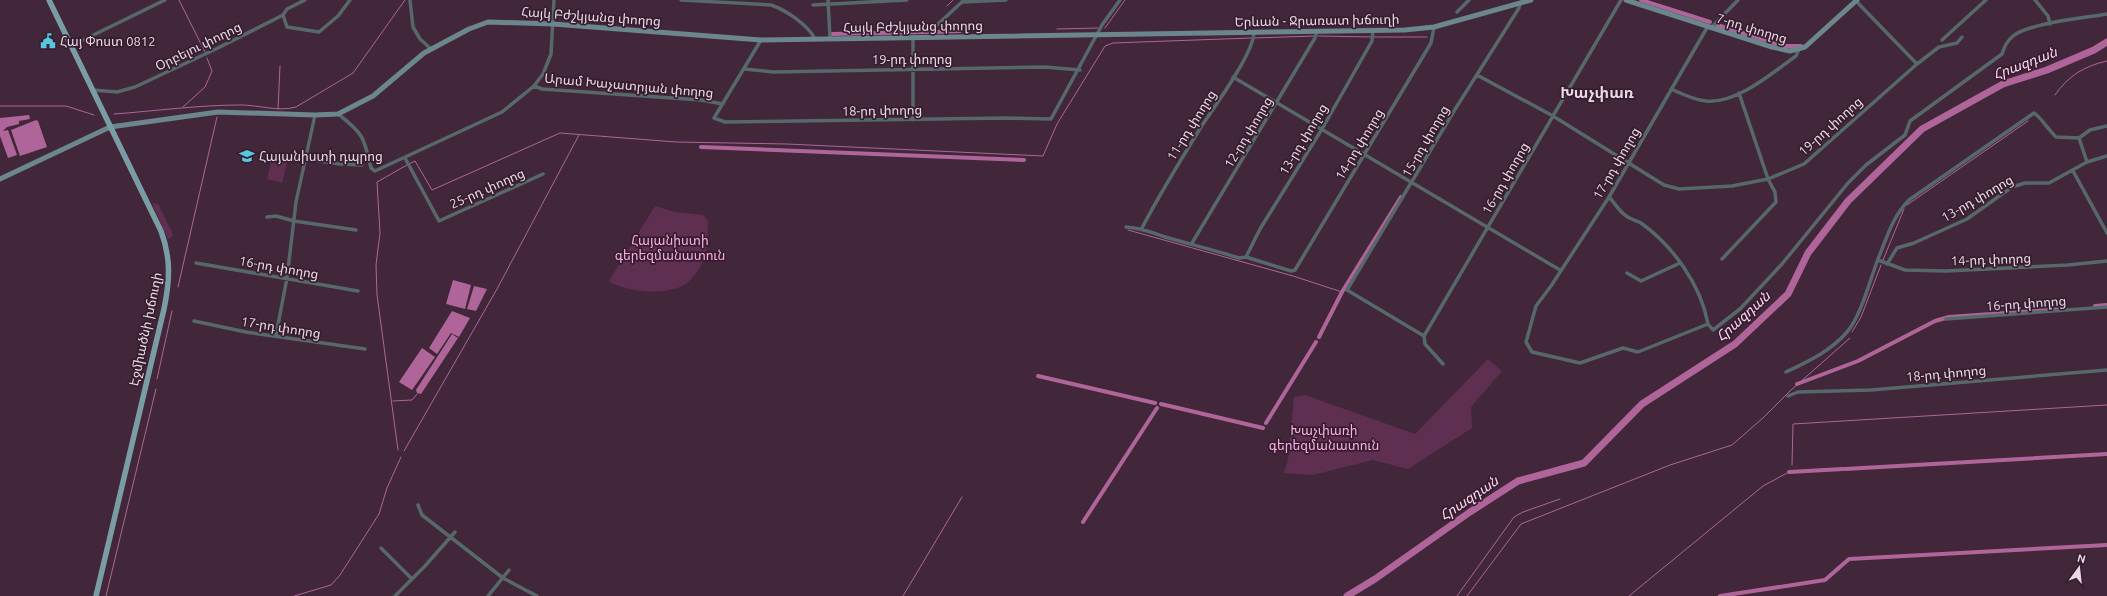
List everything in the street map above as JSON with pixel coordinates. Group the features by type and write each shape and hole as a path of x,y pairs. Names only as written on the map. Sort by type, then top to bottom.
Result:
{"main road":[{"name":"Էջմիածնի խճուղի","path":"49,0 161,231 166,246 170,275 164,309 96,596"},
{"name":"Երևան - Ջրառատ խճուղի","path":"1100,34 1317,32 1434,27 1531,0"},
{"name":"7-րդ փողոց","path":"1629,0 1772,47 1790,50 1805,47 1856,0"},
{"name":"Հայկ Բժշկյանց փողոց","path":"0,179 110,127 221,112 315,115 338,114 373,96 431,49 469,29 488,22 553,24 761,40 1100,34"}],"street":[{"path":"71,46 165,0"},
{"name":"Օրբելու փողոց","path":"93,90 117,92 135,87 218,48 283,15 287,9 305,0"},
{"path":"283,15 287,27 319,32 338,16 350,0"},
{"path":"410,0 413,27 420,39 431,49"},
{"name":"Արամ Խաչատրյան փողոց","path":"338,114 360,133 373,170 378,171 502,112 534,86 543,74 551,54 554,0"},
{"path":"681,0 771,5 778,7 811,32 815,39"},
{"path":"828,0 830,38"},
{"path":"813,5 907,0"},
{"path":"931,37 935,27 963,1 1006,0"},
{"path":"1080,70 1100,34 1102,26 1120,0"},
{"path":"1458,12 1469,0"},
{"name":"16-րդ փողոց","path":"1424,336 1620,0"},
{"name":"17-րդ փողոց","path":"1738,0 1710,27 1627,162 1609,197 1536,306 1526,342 1532,352 1580,363 1623,348 1638,352 1708,324 1713,330 1740,309 1782,264 1844,187 1866,165 1905,135 1910,121 2002,54 2006,44 2014,35 2031,28 2050,24"},
{"path":"1856,0 1917,64"},
{"path":"1942,40 1986,0"},
{"path":"2035,0 2048,16 2050,24 2107,14"},
{"name":"15-րդ փողոց","path":"1424,336 1347,290 1413,182 1454,111 1519,8 1520,3"},
{"name":"14-րդ փողոց","path":"1246,257 1291,271 1295,270 1431,43 1434,27"},
{"name":"13-րդ փողոց","path":"1246,257 1260,229 1322,128 1372,41 1373,30"},
{"name":"12-րդ փողոց","path":"1192,243 1278,102 1317,32"},
{"name":"11-րդ փողոց","path":"1142,228 1160,194 1233,77 1253,41 1254,33"},
{"path":"913,37 913,120"},
{"name":"19-րդ փողոց","path":"1477,75 1553,116 1664,185 1679,189 1732,186 1768,179 1804,164 1917,64 1939,47 1956,43 1962,37"},
{"path":"723,104 761,40"},
{"path":"1671,89 1683,95 1708,101 1728,98 1757,84 1796,56 1799,49"},
{"name":"19-րդ փողոց","path":"745,69 773,72 1044,67 1080,70"},
{"name":"18-րդ փողոց","path":"723,104 714,118 725,122 1006,118 1051,120 1080,70"},
{"path":"1233,77 1278,102 1364,155 1413,182 1560,270"},
{"name":"Արամ Խաչատրյան փողոց","path":"534,86 542,89 701,100 723,104"},
{"path":"1722,259 1776,202 1775,192 1768,179 1739,93"},
{"path":"1786,372 1813,360 1847,333 1862,303 1898,212 1909,200 2034,113 2038,115 2045,126 2056,137 2079,138 2090,130 2107,126"},
{"path":"276,335 287,278 294,221 315,115"},
{"path":"2079,138 2087,162"},
{"name":"13-րդ փողոց","path":"1887,264 1897,248 1967,219 2012,187 2025,183 2049,183 2087,162 2107,156"},
{"name":"25-րդ փողոց","path":"405,158 438,221 543,174"},
{"path":"306,159 340,164 362,165"},
{"path":"2073,171 2107,233"},
{"path":"1609,197 1625,216 1640,223 1667,247 1680,264 1705,307 1708,324"},
{"path":"267,216 276,216 294,221 356,230"},
{"path":"1126,227 1142,228 1239,258 1246,257"},
{"name":"14-րդ փողոց","path":"1878,260 1905,270 1946,271 2068,265 2107,261"},
{"name":"16-րդ փողոց","path":"196,263 358,290"},
{"path":"1627,273 1640,281 1680,264"},
{"name":"16-րդ փողոց","path":"1946,319 2107,307"},
{"name":"17-րդ փողոց","path":"194,321 246,332 276,335 365,349"},
{"path":"1424,336 1427,348 1443,364"},
{"name":"18-րդ փողոց","path":"1788,396 1798,392 1871,390 2107,370"},
{"path":"418,505 422,515 503,578 538,596"},
{"path":"395,596 455,532"},
{"path":"381,548 412,579"},
{"path":"488,596 509,570"}],"green space":[{"path":"274,151 289,155 282,183 267,179"},
{"path":"152,203 158,204 173,234 172,237 168,239"},
{"name":"Հայանիստի գերեզմանատուն","path":"655,206 675,212 703,215 708,221 707,249 702,264 687,283 667,291 648,292 628,289 611,283 609,281"},
{"name":"Խաչփառի գերեզմանատուն","path":"1488,359 1502,371 1471,407 1472,428 1408,469 1373,460 1313,475 1284,473 1288,460 1294,397 1305,395 1415,434"}],"shaded area":[{"path":"29,115 30,119 19,121 19,124 7,127 3,131 8,130 17,155 8,158 0,136 0,118"},
{"path":"36,120 38,121 47,147 20,156 11,130"},
{"path":"453,280 471,285 465,309 446,304"},
{"path":"474,286 487,289 476,311 467,309"},
{"path":"452,311 470,318 459,337 451,333 437,354 429,348"},
{"path":"452,334 458,338 421,394 417,393 416,390"},
{"path":"422,348 435,357 412,390 399,382"}],"waterway":[{"path":"179,0 205,52"},
{"path":"114,114 225,105 248,105 282,109 296,107 353,73 405,0"},
{"path":"947,6 953,0"},
{"path":"1105,28 1125,0"},
{"path":"1641,0 1710,22"},
{"path":"1717,25 1784,46 1801,46"},
{"path":"1057,29 1098,28"},
{"path":"935,32 960,31"},
{"path":"832,34 928,32"},
{"path":"1254,38 1315,36"},
{"path":"1318,36 1371,37"},
{"path":"1374,37 1427,37"},
{"path":"409,164 415,161 432,190 560,133 676,142 787,144 1043,156 1057,124 1105,46 1113,43 1251,38"},
{"name":"Հրազդան","path":"1347,596 1375,579 1470,512 1518,481 1584,463 1642,404 1735,344 1788,294 1808,253 1848,201 1922,129 2003,84 2047,70 2094,50 2107,42"},
{"path":"183,107 205,87 212,71 207,58"},
{"path":"2055,95 2065,82 2077,73 2091,66 2107,61"},
{"path":"278,109 280,66"},
{"path":"0,106 66,106 94,115"},
{"path":"178,287 217,117"},
{"path":"1907,205 2028,121"},
{"path":"404,451 497,289 579,135"},
{"path":"701,147 1024,160"},
{"path":"398,450 377,295 376,265 380,233 377,182 407,165"},
{"path":"1319,337 1342,292 1401,197"},
{"path":"1883,260 1904,209"},
{"path":"1128,230 1293,276 1342,292"},
{"path":"1852,332 1861,317 1881,265"},
{"path":"2095,306 2107,305"},
{"path":"1797,384 1858,361 1935,321 1949,317 2061,309"},
{"path":"157,379 172,311"},
{"path":"1467,596 1521,524 1670,465 1732,445 1850,338"},
{"path":"1266,423 1316,342"},
{"path":"1038,376 1155,403"},
{"path":"106,596 156,389"},
{"path":"393,401 412,400 417,394"},
{"path":"1161,404 1263,428"},
{"path":"1792,465 1793,424 2107,405"},
{"path":"1083,522 1157,408"},
{"path":"1845,469 2107,454"},
{"path":"294,596 331,585 340,575 379,514 387,488 401,457"},
{"path":"1789,472 1843,469"},
{"path":"1629,596 1763,486 1789,472"},
{"path":"903,596 962,497"},
{"path":"1457,596 1514,517 1523,512 1560,499"},
{"path":"1720,596 1825,580 1849,559 2107,545"}],"place":[{"name":"Հայ Փոստ 0812","path":"48,41"},
{"name":"Հայանիստի դպրոց","path":"247,156"}],"district":[{"name":"Խաչփառ","path":"1597,93"}]}
